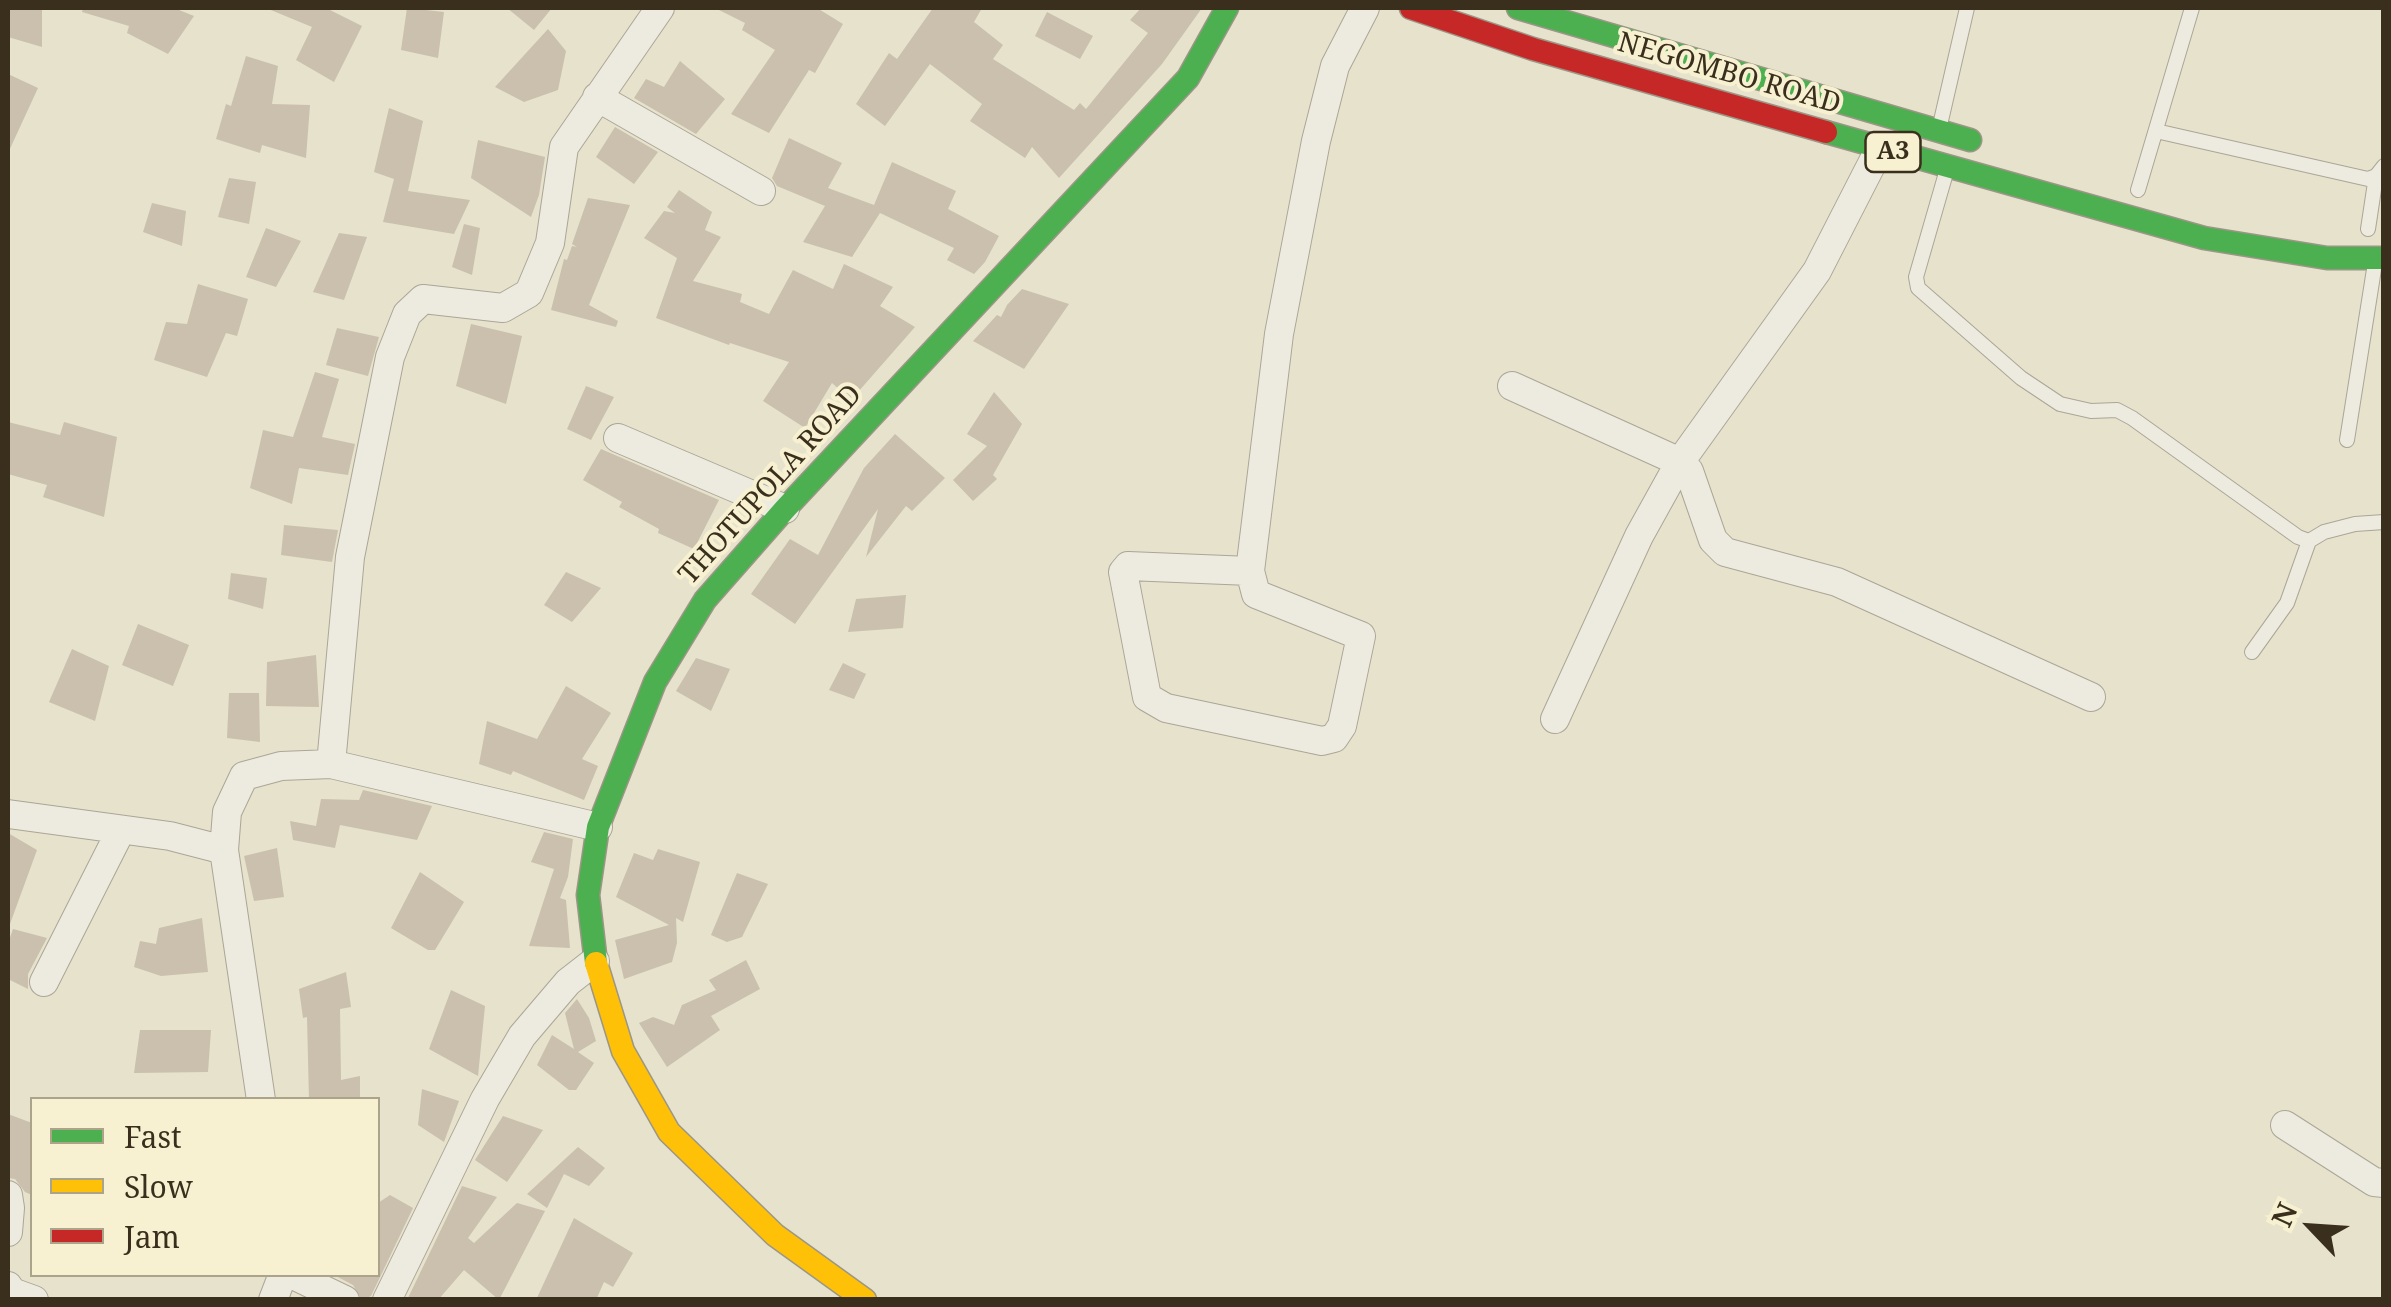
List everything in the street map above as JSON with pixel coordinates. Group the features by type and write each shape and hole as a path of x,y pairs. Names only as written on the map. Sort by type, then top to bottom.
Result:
{"main road":[{"name":"THOTUPOLA ROAD","path":"865,1300 775,1235 669,1132 624,1051 594,961 588,895 598,827 654,682 705,600 784,509 1188,78 1227,8"},
{"name":"NEGOMBO ROAD","path":"1411,8 1533,49 2204,238 2327,258 2380,258"},
{"name":"NEGOMBO ROAD","path":"1518,8 1993,147"},
{"path":"2129,187 2165,198"}],"street":[{"path":"330,764 350,556 390,357 407,314 424,299 504,308 529,293 550,242 564,147 660,8"},
{"path":"1250,570 1128,566 1123,572 1147,697 1166,708 1322,741 1334,738 1342,726 1361,636 1256,594 1250,570 1278,334 1316,141 1335,66 1364,8"},
{"path":"596,96 760,191"},
{"path":"1555,719 1639,536 1680,462 1817,271 1880,148"},
{"path":"1512,386 1680,462 1689,471 1713,540 1725,552 1837,582 2091,697"},
{"path":"618,438 784,509"},
{"path":"261,1097 224,850 228,812 244,776 281,766 330,764 598,827"},
{"path":"8,814 170,836 224,850"},
{"path":"44,982 122,830"},
{"path":"386,1300 485,1100 522,1036 568,982 594,961"},
{"path":"2285,1125 2374,1182 2384,1183"},
{"path":"8,1194 8,1232"},
{"path":"297,1277 345,1300"},
{"path":"8,1286 12,1292 34,1300"}],"lane":[{"path":"1938,130 1967,8"},
{"path":"2129,187 2156,131 2192,8"},
{"path":"2156,131 2368,178 2380,171"},
{"path":"1948,168 1916,276 1923,294 2020,378 2060,404 2091,411 2117,410 2132,418 2308,541"},
{"path":"2367,229 2380,171"},
{"path":"2348,440 2380,258"},
{"path":"2252,652 2287,603 2308,541 2324,532 2355,524 2384,522"}],"building":[{"path":"8,8 42,8 42,47 8,37"},
{"path":"83,8 174,8 194,16 168,54 127,33 129,26 82,12"},
{"path":"266,8 326,8 362,26 334,82 296,60 312,27"},
{"path":"407,8 444,12 438,58 401,50"},
{"path":"507,8 552,8 534,30"},
{"path":"715,8 817,8 843,24 815,73 809,70 769,133 731,114 775,50 742,30 745,23"},
{"path":"933,8 982,8 974,22 1003,45 993,59 1074,110 1080,103 1086,109 1148,33 1130,20 1141,8 1202,8 1162,64 1059,178 1032,147 1025,158 970,121 982,104 930,64 885,126 856,104 889,53 897,59"},
{"path":"1047,12 1093,36 1080,59 1035,36"},
{"path":"548,29 566,51 558,90 524,102 495,87"},
{"path":"246,56 278,66 272,104 310,105 306,158 262,145 260,153 216,139"},
{"path":"680,61 725,99 696,134 634,98 646,79 664,87"},
{"path":"8,74 38,88 8,153"},
{"path":"389,108 423,121 408,191 470,200 454,234 383,222 394,179 374,172"},
{"path":"615,127 658,152 634,184 596,157"},
{"path":"789,138 842,163 828,188 874,205 892,162 956,191 948,209 999,236 985,262 974,274 947,260 954,248 880,213 852,257 803,242 825,206 777,186 772,178"},
{"path":"478,140 545,157 531,217 471,178"},
{"path":"229,178 256,182 249,224 218,217"},
{"path":"679,190 712,212 705,230 721,237 693,281 742,294 740,302 769,314 793,270 833,289 844,264 893,287 880,306 915,327 851,400 832,383 805,428 763,401 789,362 656,318 677,258 644,238 664,211 675,213 667,207"},
{"path":"588,198 630,205 589,305 618,321 616,327 551,310 564,259 567,260 572,246 577,247 572,244"},
{"path":"152,203 186,211 182,246 143,232"},
{"path":"464,224 480,228 472,275 452,267"},
{"path":"266,228 301,241 276,287 246,277"},
{"path":"339,233 367,237 344,300 313,292"},
{"path":"198,284 248,299 237,336 226,333 207,377 154,360 166,322 187,324"},
{"path":"1022,289 1069,304 1024,369 973,341 997,315 1001,317"},
{"path":"471,324 522,336 506,404 456,386"},
{"path":"337,328 379,337 368,376 326,365"},
{"path":"315,372 339,379 322,437 355,444 348,475 299,468 292,504 250,488 263,430 293,437"},
{"path":"586,386 614,397 591,440 567,429"},
{"path":"994,392 1022,424 993,475 997,479 973,501 953,480 987,446 967,434"},
{"path":"8,422 60,435 64,422 117,437 104,517 43,497 47,485 8,474"},
{"path":"895,434 945,478 912,511 906,506 866,557 878,509 795,624 751,594 790,539 818,555 864,468"},
{"path":"601,449 719,500 694,549 658,533 659,529 619,507 622,502 583,480"},
{"path":"284,525 338,530 332,562 281,555"},
{"path":"566,572 601,588 572,622 544,605"},
{"path":"231,573 267,578 263,609 228,599"},
{"path":"906,595 903,628 848,632 856,599"},
{"path":"138,624 189,645 173,686 122,665"},
{"path":"72,649 109,666 95,721 49,702"},
{"path":"316,655 319,707 266,706 267,662"},
{"path":"696,658 730,669 711,711 676,691"},
{"path":"843,663 866,674 854,699 829,690"},
{"path":"566,686 611,713 582,759 598,766 584,800 513,771 511,775 479,764 487,721 537,739"},
{"path":"229,693 259,693 260,742 227,738"},
{"path":"363,790 432,806 417,840 340,825 335,848 293,840 290,821 316,826 321,799 359,800"},
{"path":"544,832 573,839 568,877 560,898 566,900 570,948 529,946 554,869 531,862"},
{"path":"8,833 37,850 10,924 8,924"},
{"path":"277,848 284,897 254,901 244,856"},
{"path":"658,849 700,862 683,922 676,918 677,943 672,962 624,979 615,940 669,925 616,897 634,853 653,860"},
{"path":"420,872 464,902 435,950 428,950 391,928"},
{"path":"737,873 768,884 742,937 727,942 711,935"},
{"path":"202,918 208,972 161,976 134,967 140,941 156,944 159,928"},
{"path":"13,929 47,938 28,974 28,989 8,979 8,943"},
{"path":"746,960 760,989 711,1016 720,1030 667,1067 639,1023 653,1017 674,1025 682,1005 716,990 709,980"},
{"path":"346,972 351,1007 340,1009 341,1080 360,1076 360,1097 309,1097 307,1017 303,1018 299,989"},
{"path":"451,990 485,1006 478,1076 429,1049"},
{"path":"577,999 589,1018 596,1041 578,1052 594,1063 576,1090 569,1090 537,1065 552,1035 574,1049 565,1013"},
{"path":"140,1030 211,1030 208,1072 134,1073"},
{"path":"422,1089 459,1101 444,1142 418,1125"},
{"path":"8,1114 30,1122 30,1194 15,1179 8,1178"},
{"path":"503,1116 543,1130 507,1182 475,1160"},
{"path":"578,1147 605,1168 589,1186 564,1174 547,1208 527,1194"},
{"path":"462,1186 497,1197 468,1238 474,1243 517,1203 545,1211 499,1300 464,1270 438,1300 407,1300"},
{"path":"390,1195 413,1208 371,1296 362,1300 353,1285 338,1277 380,1277 380,1202"},
{"path":"574,1218 633,1253 613,1287 604,1282 596,1300 536,1300"}],"traffic: fast":[{"path":"596,963 588,895 598,827 655,682 705,600 785,509 1188,78 1227,8"},
{"path":"1518,8 1970,140"},
{"path":"1826,132 2204,238 2327,258 2384,258"}],"traffic: slow":[{"path":"596,963 623,1051 669,1132 775,1235 865,1300"}],"traffic: jam":[{"path":"1411,8 1533,49 1826,132"}]}
